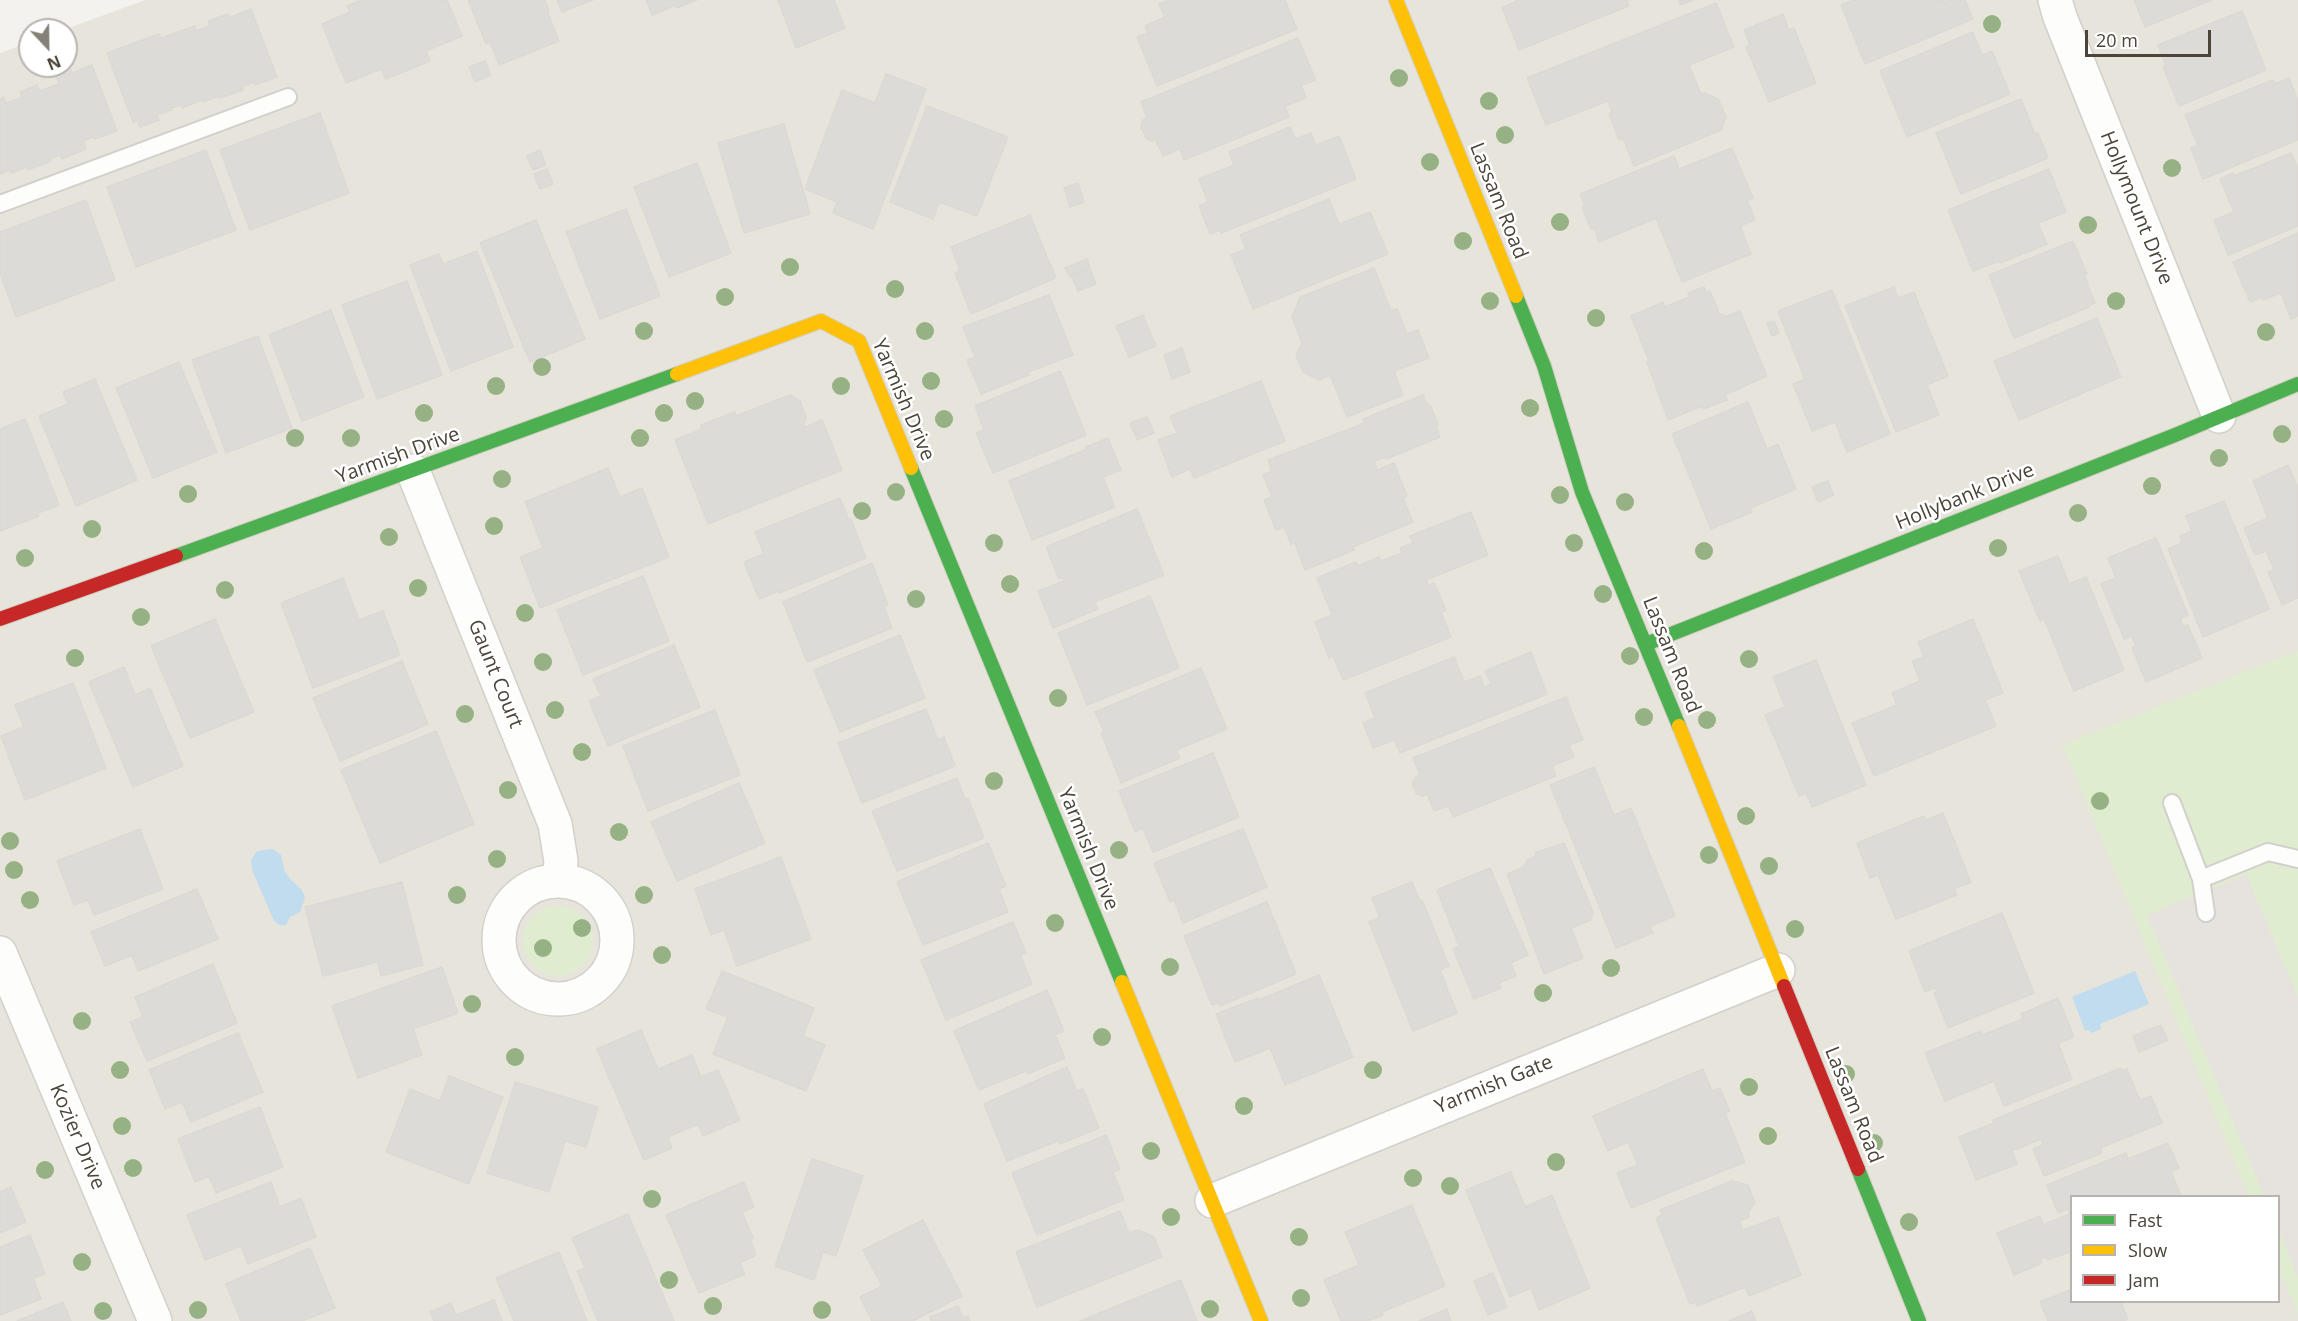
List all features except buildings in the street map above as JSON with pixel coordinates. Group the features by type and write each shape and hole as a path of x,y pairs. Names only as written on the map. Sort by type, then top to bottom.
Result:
{"street":[{"name":"Lassam Road","path":"1396,0 1544,366 1582,492 1646,644 1919,1321"},
{"name":"Hollymount Drive","path":"2055,0 2219,416"},
{"name":"Yarmish Drive","path":"0,619 821,321 859,341 1261,1321"},
{"name":"Hollybank Drive","path":"1646,644 2298,384"},
{"name":"Gaunt Court","path":"413,471 555,824 561,861 559,881"},
{"name":"Kozier Drive","path":"3,969 155,1321"},
{"name":"Yarmish Gate","path":"1212,1201 1778,970"}],"lane":[{"path":"0,204 288,98"},
{"path":"2172,803 2201,879 2206,913"},
{"path":"2201,879 2268,852 2298,859"}],"shaded area":[{"path":"145,0 2298,0 2298,1321 0,1321 0,53 18,46 18,78 78,78 78,25"},
{"path":"2246,874 2298,997 2298,1278 2280,1233 2280,1195 2264,1195 2147,915"}],"green space":[{"path":"2298,651 2298,1314 2280,1269 2280,1195 2249,1195 2063,745"},
{"path":"558,906 571,909 583,916 590,928 593,941 590,954 583,966 571,973 558,976 545,973 533,966 526,954 523,941 526,928 533,916 545,909"}],"water":[{"path":"273,849 281,855 285,872 302,890 305,898 300,912 290,917 286,925 279,925 274,921 252,870 251,860 257,851"},
{"path":"2135,971 2149,1004 2100,1024 2101,1029 2091,1033 2089,1030 2085,1031 2072,997"}],"traffic: fast":[{"path":"1516,296 1544,366 1582,492 1679,726"},
{"path":"176,556 677,374"},
{"path":"1646,644 2175,435 2298,384"},
{"path":"911,468 1122,982"},
{"path":"1858,1169 1919,1321"}],"traffic: slow":[{"path":"1396,0 1516,296"},
{"path":"677,374 821,321 859,341 911,468"},
{"path":"1679,726 1784,986"},
{"path":"1122,982 1261,1321"}],"traffic: jam":[{"path":"0,619 176,556"},
{"path":"1784,986 1858,1169"}]}
